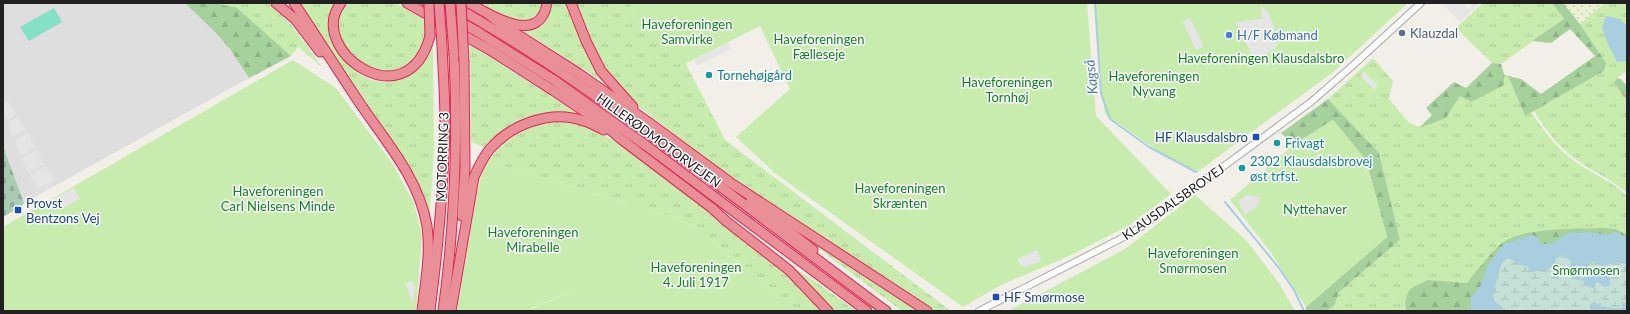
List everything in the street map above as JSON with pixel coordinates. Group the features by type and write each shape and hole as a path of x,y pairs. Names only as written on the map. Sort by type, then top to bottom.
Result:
{"highway":[{"path":"276,3 302,28 360,104"},
{"path":"294,3 360,104 407,172 420,201 427,227 427,254 422,311"},
{"path":"341,3 335,16 334,32 346,55 368,73 385,76 401,73 409,69 423,55 430,36 428,3"},
{"path":"408,3 490,50 606,126 789,270 828,311"},
{"name":"HILLERØDMOTORVEJEN","path":"428,3 478,32 554,80 648,147 867,311"},
{"name":"MOTORRING 3","path":"430,311 443,191 445,121 439,3"},
{"name":"HILLERØDMOTORVEJEN","path":"449,3 562,73 655,139 886,311"},
{"name":"MOTORRING 3","path":"443,311 450,259 455,190 457,120 454,55 449,3"},
{"path":"460,258 465,167 464,62 461,3"},
{"path":"469,3 488,14 514,25 521,26 531,25 542,16 547,3"},
{"path":"571,3 586,41 601,71 615,88 648,122"},
{"path":"488,14 501,24 578,73 731,183 927,311"},
{"path":"451,311 474,177 480,163 499,140 511,131 525,124 539,119 554,117 584,121 621,139"},
{"path":"731,183 743,195 812,248 827,267"},
{"path":"712,208 730,217 781,254 803,263"}],"street":[{"name":"KLAUSDALSBROVEJ","path":"979,311 1124,237 1144,225 1311,102 1421,3"}],"shaded area":[{"path":"3,3 185,3 230,49 249,78 24,203 3,146"},
{"path":"1442,3 1463,3 1469,9 1472,6 1469,3 1480,3 1460,22"},
{"path":"1261,6 1268,12 1272,21 1277,40 1276,48 1254,60 1236,22 1262,19"},
{"path":"1606,16 1620,19 1627,26 1627,61 1617,62 1608,44 1602,27"},
{"path":"1190,18 1204,47 1196,50 1183,22"},
{"path":"728,43 731,49 697,66 694,60"},
{"path":"1364,72 1378,85 1374,90 1360,75"},
{"path":"8,101 16,115 7,120 3,110 3,104"},
{"path":"17,117 25,130 13,137 8,122"},
{"path":"28,133 35,147 21,156 15,140"},
{"path":"37,150 44,164 28,173 22,158"},
{"path":"46,166 54,180 38,189 30,175"},
{"path":"74,188 80,199 59,210 53,199"},
{"path":"1247,195 1260,197 1259,204 1245,215 1238,201"},
{"path":"1588,232 1608,235 1615,232 1627,237 1627,264 1616,262 1602,266 1594,261 1580,270 1572,266 1572,270 1577,271 1578,275 1583,279 1585,276 1582,275 1581,272 1585,273 1603,269 1603,273 1610,276 1610,285 1605,287 1596,282 1594,288 1592,288 1589,287 1584,281 1573,279 1569,272 1571,261 1562,255 1555,259 1553,267 1529,272 1528,266 1520,265 1508,258 1501,263 1493,295 1494,301 1506,311 1471,310 1471,297 1480,287 1488,265 1503,245 1523,237 1533,235 1539,238 1540,244 1551,244 1568,233"},
{"path":"1037,250 1041,261 1026,267 1021,266 1017,259"},
{"path":"410,281 414,283 415,287 413,304 405,283"},
{"path":"1593,302 1596,303 1593,305 1602,303 1600,306 1618,309 1623,308 1621,302 1626,304 1624,305 1627,306 1627,311 1591,311 1590,305"}],"green space":[{"path":"260,2 272,6 288,21 322,67 298,47 291,56 236,7 222,5 219,3"},
{"path":"185,3 219,3 222,5 236,7 291,56 249,78 230,49"},
{"path":"297,3 337,3 333,8 330,20 333,40 342,56 354,70 365,77 376,81 390,81 404,77 411,73 427,59 433,45 434,149 429,228 423,200"},
{"path":"347,3 395,3 424,18 426,39 425,45 418,57 407,65 388,71 370,69 355,60 343,44 335,24 340,12"},
{"path":"481,3 544,3 540,11 533,18 520,22 506,17"},
{"path":"548,3 566,3 585,47 605,83 523,31 537,25"},
{"path":"575,3 629,3 676,64 684,60 725,140 951,311 902,311 783,222 779,209 738,183 634,103 603,68"},
{"path":"629,3 1087,3 1096,116 1171,194 1128,226 1067,257 1001,285 963,307 776,174 736,137 790,89 760,26 685,64 684,61 676,65"},
{"path":"1095,3 1408,3 1332,73 1196,173 1155,149 1110,119 1105,113 1102,96"},
{"path":"1483,3 1552,3 1564,19 1501,64 1492,63 1456,28"},
{"path":"1552,3 1563,3 1580,24 1606,63 1604,71 1525,116 1508,76 1521,79 1541,94 1595,56 1570,29 1551,43 1532,41 1564,19"},
{"path":"1563,3 1605,3 1580,24"},
{"path":"1605,3 1627,3 1627,71 1617,78 1614,83 1627,100 1627,193 1616,184 1581,163 1567,152 1549,133 1534,111 1604,71 1606,63 1580,24"},
{"path":"54,8 62,22 29,41 20,27"},
{"path":"470,44 580,115 552,113 534,116 515,124 498,135 484,147 471,142"},
{"path":"1373,58 1393,81 1389,99 1409,123 1419,127 1446,118 1460,96 1504,85 1504,74 1508,76 1525,116 1531,112 1546,133 1569,157 1582,167 1621,190 1627,196 1627,235 1616,229 1605,228 1537,232 1515,237 1502,244 1467,283 1428,280 1405,302 1406,311 1326,311 1334,306 1339,292 1400,240 1379,153 1328,99"},
{"name":"Haveforeningen Carl Nielsens Minde","path":"293,60 336,88 392,163 413,201 422,234 416,311 3,311 3,227"},
{"path":"1492,63 1501,64 1504,74 1504,85 1471,102 1460,96 1446,118 1419,128 1432,115 1426,108 1454,82 1466,88"},
{"path":"1617,78 1621,79 1627,86 1627,100 1614,83"},
{"path":"1328,99 1379,153 1400,240 1339,292 1334,306 1326,311 1306,311 1306,307 1387,237 1366,160 1333,120 1293,145 1281,133"},
{"name":"Nyttehaver","path":"1333,120 1366,160 1387,237 1306,307 1269,250 1230,200 1293,145"},
{"path":"565,121 584,125 613,140 725,223 819,284 856,311 799,311 701,232 677,218 488,162 505,141 540,122"},
{"path":"3,146 24,203 22,206 3,217"},
{"name":"Haveforeningen Mirabelle","path":"488,162 677,218 701,232 799,311 528,311 580,287 526,311 457,311 477,193 482,173"},
{"name":"Haveforeningen Smørmosen","path":"1195,195 1246,240 1279,283 1295,311 1008,311 1125,249"},
{"name":"Smørmosen","path":"1605,228 1616,229 1627,235 1627,311 1406,311 1405,302 1410,289 1428,280 1467,283 1498,247 1511,238 1537,231"},
{"path":"1562,255 1572,261 1569,272 1573,279 1600,282 1601,284 1610,284 1607,275 1603,273 1602,269 1585,273 1582,272 1582,275 1585,276 1583,279 1572,270 1572,266 1585,269 1594,261 1602,266 1616,262 1627,264 1627,306 1624,305 1626,304 1622,303 1623,308 1616,309 1590,305 1591,311 1506,311 1494,301 1493,295 1501,263 1508,258 1516,261 1516,263 1526,264 1529,268 1529,272 1553,267 1554,259"}],"waterway":[{"name":"Kagså","path":"1095,3 1101,93 1110,119 1149,147 1196,172"},
{"name":"Kagså","path":"1225,202 1279,268 1294,290 1304,311"}],"place":[{"name":"Klauzdal","path":"1402,33"},
{"name":"H/F Købmand","path":"1229,35"},
{"name":"Tornehøjgård","path":"709,75"},
{"name":"HF Klausdalsbro","path":"1256,137"},
{"name":"Frivagt","path":"1277,143"},
{"name":"2302 Klausdalsbrovej øst trfst.","path":"1242,168"},
{"name":"Provst Bentzons Vej","path":"18,210"},
{"name":"HF Smørmose","path":"996,297"}],"park label":[{"name":"Haveforeningen Samvirke","path":"687,32"},
{"name":"Haveforeningen Fælleseje","path":"819,46"},
{"name":"Haveforeningen Klausdalsbro","path":"1261,58"},
{"name":"Haveforeningen Nyvang","path":"1154,84"},
{"name":"Haveforeningen Tornhøj","path":"1007,90"},
{"name":"Haveforeningen Skrænten","path":"900,196"},
{"name":"Haveforeningen 4. Juli 1917","path":"696,274"}]}
